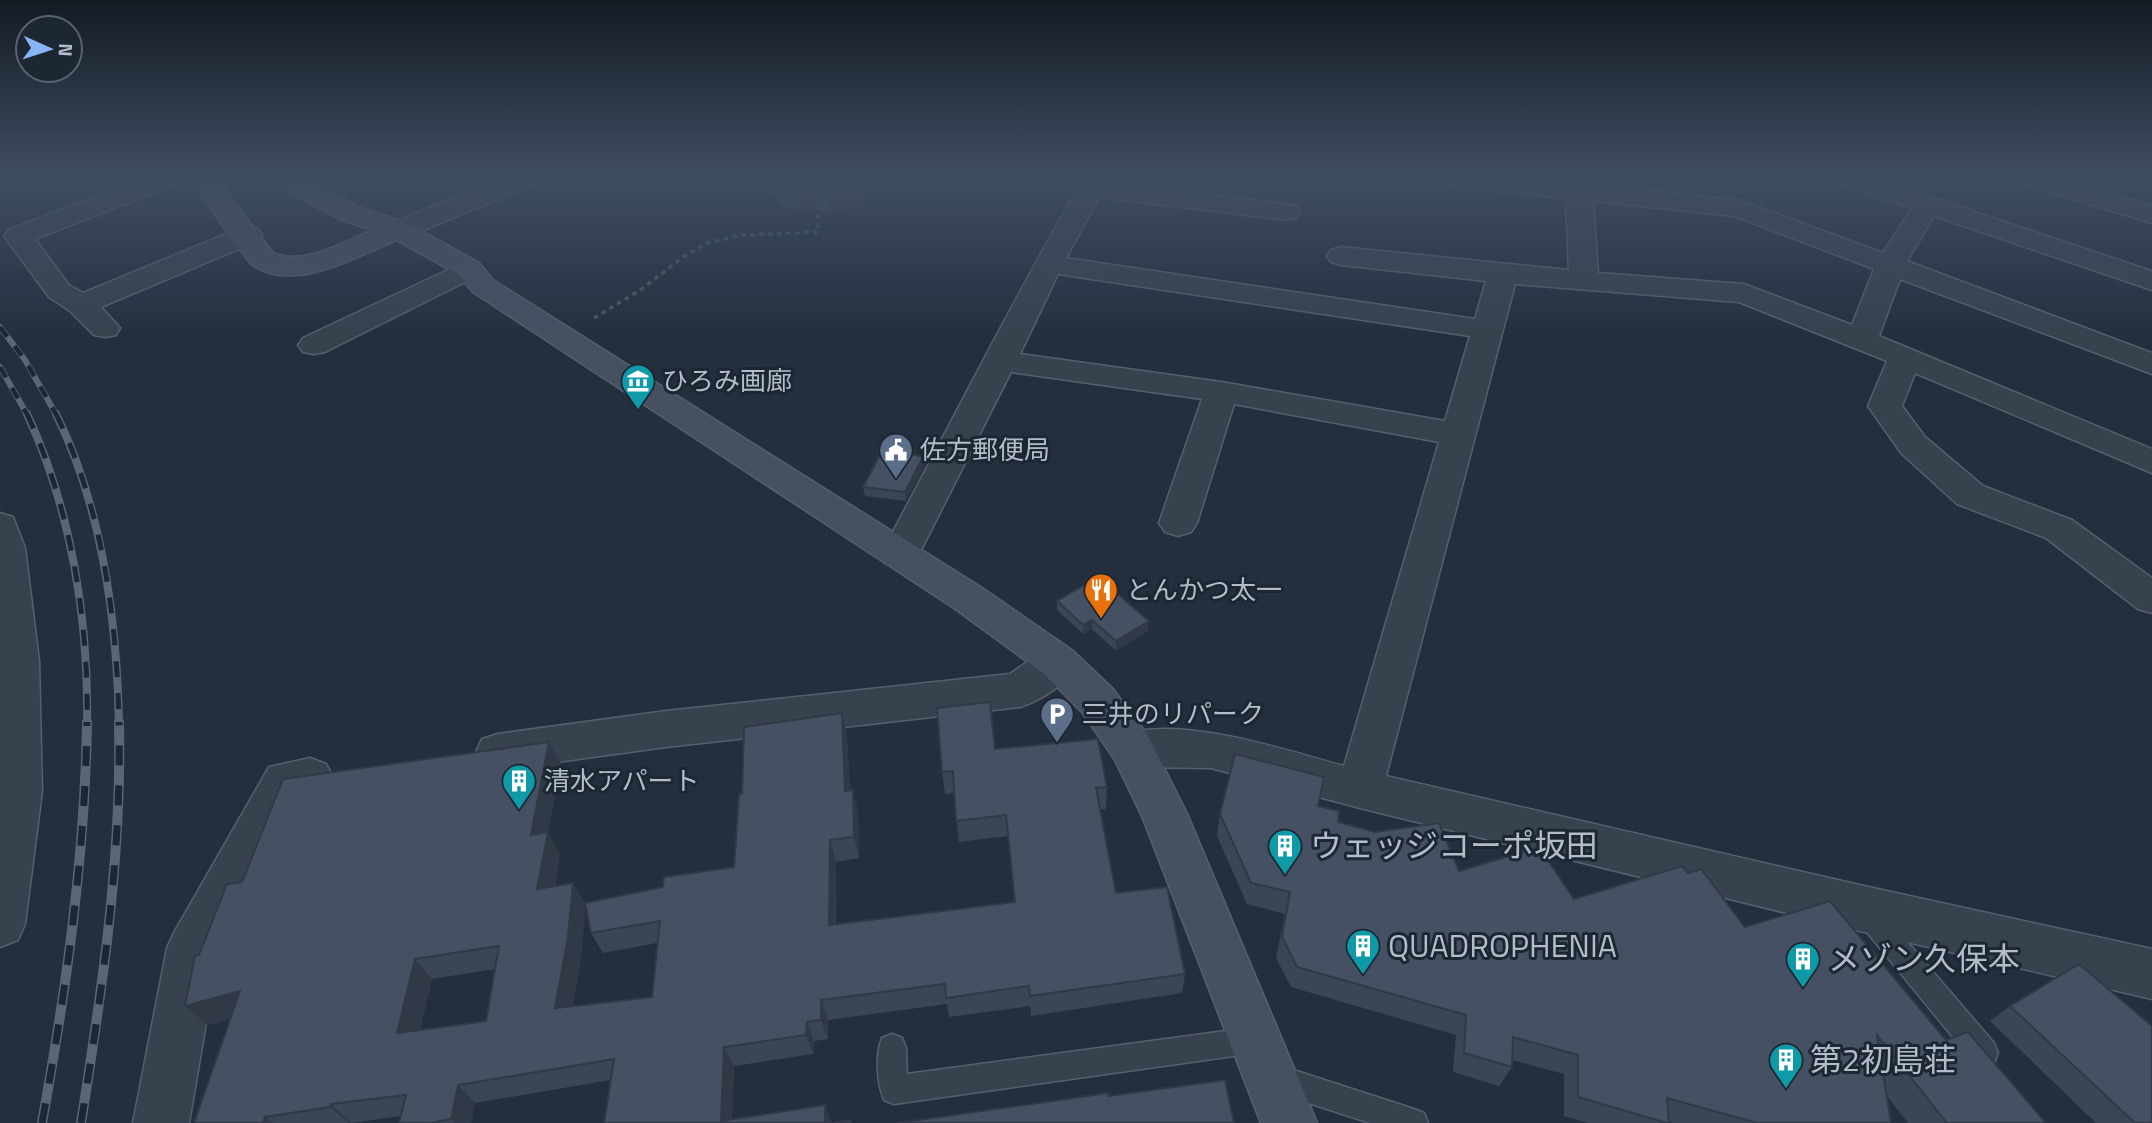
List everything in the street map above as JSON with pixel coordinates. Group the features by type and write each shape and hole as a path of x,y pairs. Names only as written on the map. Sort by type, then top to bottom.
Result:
{"street":[{"path":"30,231 18,236 60,290 105,328"},
{"path":"245,231 263,259 283,267 311,264 396,231"},
{"path":"343,231 467,278"},
{"path":"401,231 467,278 900,554 1058,662 1097,700 1132,749 1165,816 1289,1123"},
{"path":"900,554 909,532 1067,231"},
{"path":"1582,231 1584,279"},
{"path":"1801,231 2152,364"},
{"path":"1862,340 1903,231"},
{"path":"2020,231 2152,281"},
{"path":"81,305 248,236"},
{"path":"1341,256 1503,274 1744,293 1905,357 2152,462"},
{"path":"1048,264 1489,330"},
{"path":"1360,789 1503,274"},
{"path":"314,345 467,278"},
{"path":"1905,357 1885,406 1913,445 1970,495 2059,528 2152,599"},
{"path":"1001,361 1221,392 1457,434"},
{"path":"1178,523 1221,392"},
{"path":"0,526 6,548 18,661 0,924"},
{"path":"451,758 666,729 1020,690 1058,662"},
{"path":"1132,749 1212,750 1360,789 1864,909 2152,974"},
{"path":"161,1123 193,948 199,936 285,781 354,771"}],"lane":[{"path":"1864,909 1998,1069"},
{"path":"892,1048 894,1090 1263,1058 1414,1123"}],"path":[{"path":"592,319 632,295 688,252 704,244 733,237 818,231"}],"building":[{"path":"884,447 923,457 905,492 863,487"},
{"name":"とんかつ太一","path":"1098,577 1149,621 1116,641 1092,620 1083,625 1057,601"},
{"path":"990,702 995,749 1098,739 1107,787 1096,788 1116,893 1167,887 1185,974 1030,996 1029,986 946,998 945,984 821,1000 821,1020 807,1022 806,1035 724,1047 721,1121 825,1105 825,1123 604,1123 614,1059 458,1085 451,1119 430,1123 399,1123 406,1095 331,1104 330,1107 265,1117 263,1123 194,1123 240,991 185,1006 195,956 199,955 227,884 242,882 283,779 549,742 531,835 548,832 537,889 573,883 568,937 555,1008 652,997 660,921 591,933 585,903 663,887 664,877 734,867 739,794 742,794 744,727 842,713 845,791 853,790 854,837 830,840 829,925 1015,902 1006,815 956,821 953,771 942,772 937,708","holes":["499,946 486,1021 397,1033 415,959"]},
{"path":"1235,754 1324,777 1318,806 1339,811 1338,822 1375,832 1439,823 1459,871 1539,847 1574,899 1682,866 1688,873 1701,869 1745,927 1830,901 1946,1040 1968,1032 2046,1123 1947,1123 1877,1035 1891,1123 1757,1123 1667,1098 1667,1123 1578,1097 1578,1055 1513,1037 1512,1067 1464,1053 1466,1015 1297,967 1282,937 1290,892 1251,883 1220,814"},
{"path":"2079,964 2152,1026 2152,1123 2135,1123 2010,1006"},
{"path":"1225,1080 1234,1123 898,1123 1108,1093 1108,1096"}],"railway":[{"path":"0,327 25,360 56,415"},
{"path":"0,367 27,415"},
{"path":"27,415 55,488 74,566 85,645 87,722"},
{"path":"56,415 72,450 96,526 111,605 119,724"},
{"path":"42,1123 73,924 87,722"},
{"path":"81,1123 103,973 114,873 119,724"}],"place":[{"name":"ひろみ画廊","path":"638,411"},
{"name":"佐方郵便局","path":"896,480"},
{"name":"とんかつ太一","path":"1101,620"},
{"name":"三井のリパーク","path":"1057,744"},
{"name":"清水アパート","path":"519,811"},
{"name":"ウェッジコーポ坂田","path":"1285,876"},
{"name":"QUADROPHENIA","path":"1363,976"},
{"name":"メゾン久保本","path":"1803,989"},
{"name":"第2初島荘","path":"1786,1090"}]}
